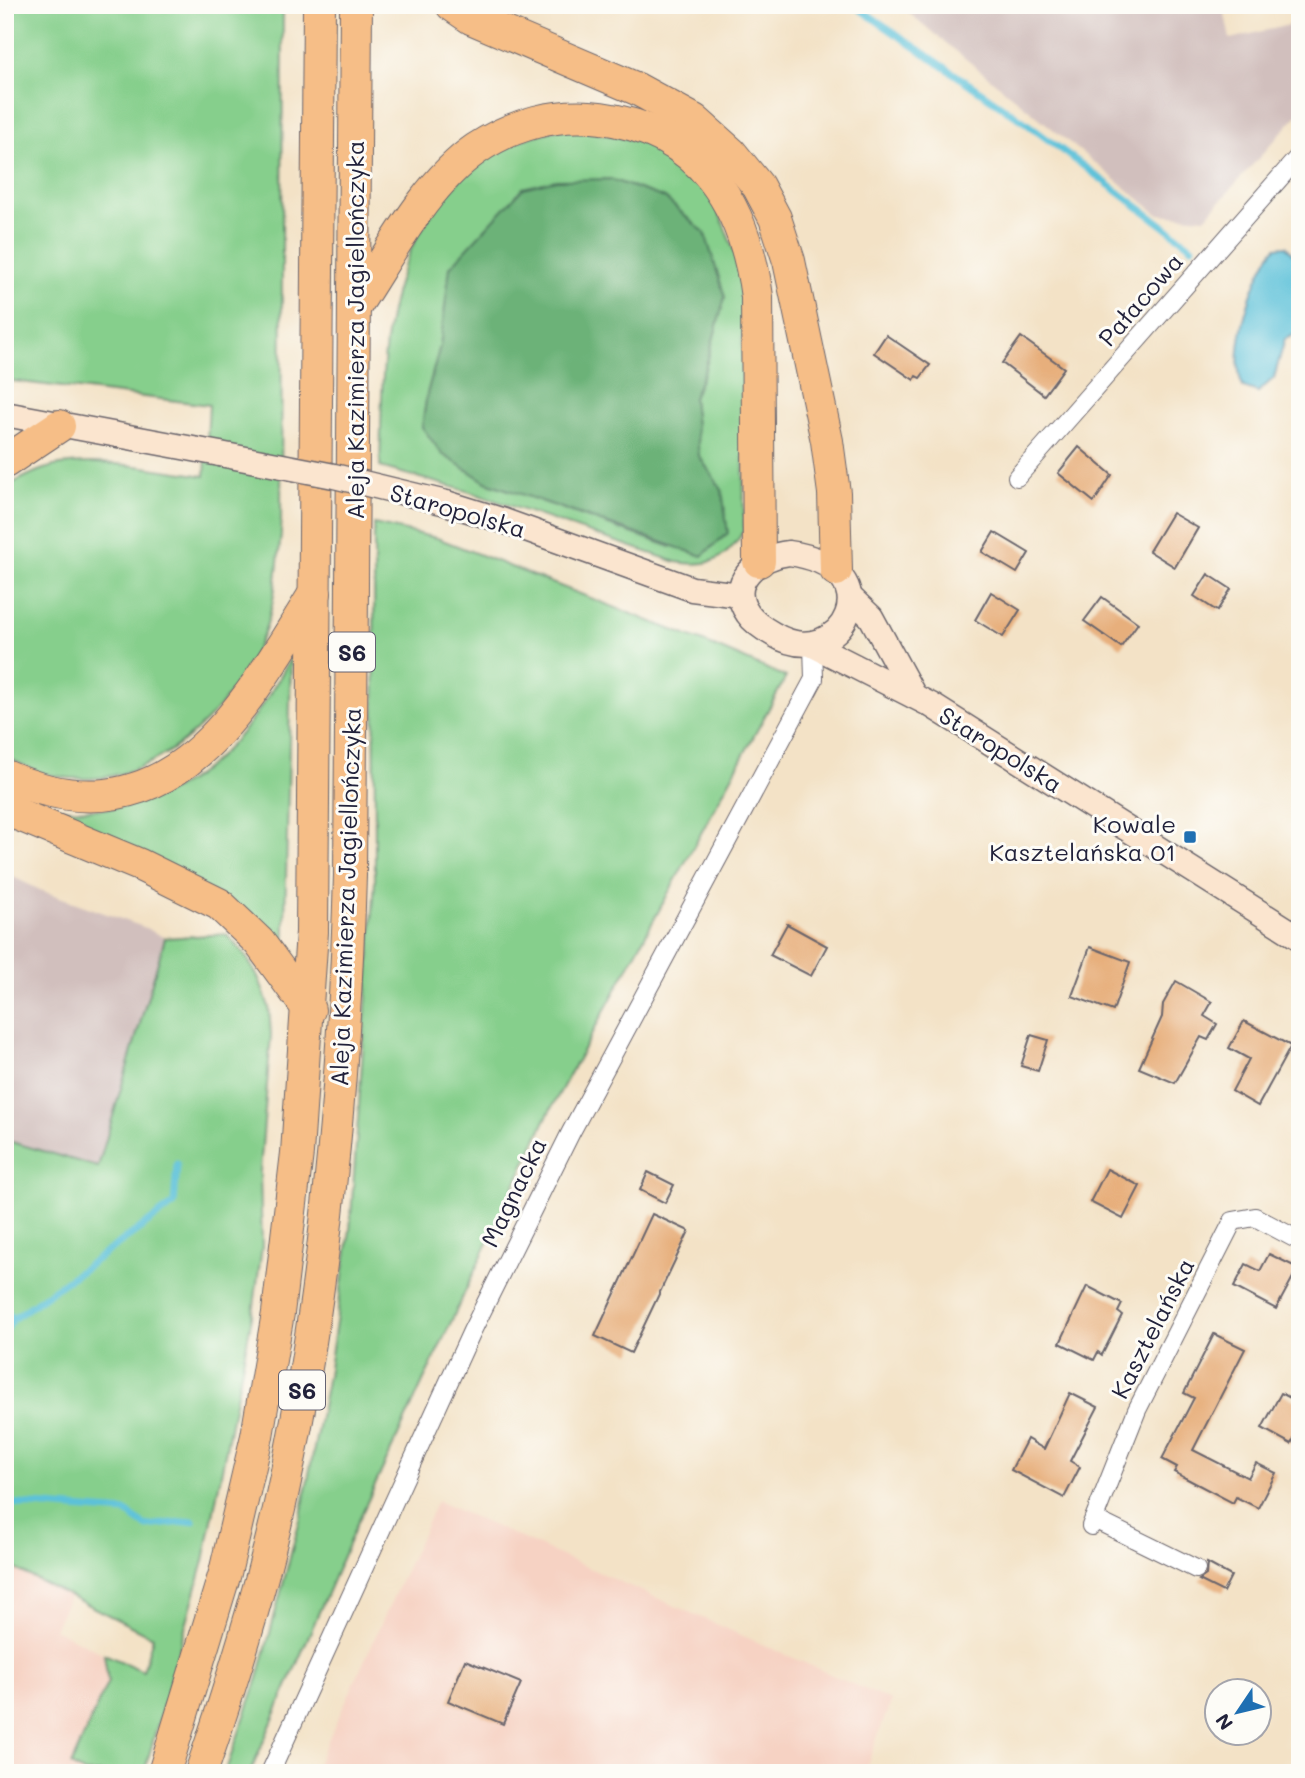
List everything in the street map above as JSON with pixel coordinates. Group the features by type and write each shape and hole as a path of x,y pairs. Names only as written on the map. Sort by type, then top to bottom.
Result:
{"highway":[{"name":"Aleja Kazimierza Jagiellończyka","path":"164,1773 225,1573 257,1436 278,1313 297,1153 309,1010 315,788 319,5"},
{"name":"Aleja Kazimierza Jagiellończyka","path":"201,1773 236,1671 278,1510 306,1371 327,1227 348,934 356,5"},
{"path":"452,5 471,18 638,89 694,120 731,153 758,186 775,218 789,261 828,441 834,493 836,570"},
{"path":"354,308 418,211 438,186 456,166 500,135 522,126 567,115 621,120 645,127 680,144 722,191 741,224 754,270 757,297 759,561"},
{"path":"5,462 59,426"},
{"path":"5,776 34,788 71,795 109,794 147,784 180,766 215,738 252,695 315,593"},
{"path":"5,809 140,865 219,904 259,942 309,1010"}],"main road":[{"name":"Staropolska","path":"5,414 334,476 446,503 504,521 691,589 740,595"},
{"path":"789,553 809,556 836,570 850,598 848,614 840,627 813,645 796,645 757,624 744,607 740,595 748,571 759,561 773,555 789,553"},
{"name":"Staropolska","path":"850,598 872,617 914,696"},
{"name":"Staropolska","path":"813,645 914,696 1300,938"}],"street":[{"name":"Pałacowa","path":"1017,477 1300,155"},
{"name":"Magnacka","path":"270,1773 472,1331 564,1144 814,679 813,645"},
{"name":"Kasztelańska","path":"1196,1569 1092,1522 1137,1410 1233,1221 1255,1217 1300,1241"}],"shaded area":[{"path":"899,5 1223,5 1230,39 1289,25 1300,32 1300,112 1205,218 1158,214"},
{"path":"5,873 40,890 146,928 165,938 98,1167 5,1140"},
{"path":"437,1501 891,1701 864,1773 313,1773"},
{"path":"5,1564 70,1595 54,1629 104,1654 108,1680 71,1765 85,1773 5,1773"}],"green space":[{"path":"5,5 283,5 281,535 271,611 248,665 230,693 207,720 182,743 153,761 122,773 89,779 48,775 5,756 5,487 46,468 78,463 132,466 205,476 209,405 5,380"},
{"path":"567,127 654,144 713,197 742,272 744,530 731,548 716,560 698,564 676,562 467,491 380,467 388,325 407,259 422,227 444,197 472,168 488,156 512,143","holes":["523,188 725,297 705,369 693,398 699,456 722,490 671,547 486,482 422,427 427,394 440,346 496,220"]},
{"path":"610,179 665,198 705,233 725,297 705,369 693,398 699,456 722,490 728,533 702,556 486,482 442,454 422,427 427,394 440,346 450,267 523,188 556,180"},
{"path":"374,524 437,538 786,677 546,1118 356,1526 250,1773 225,1773 258,1678 301,1516 328,1375 350,1230 375,881"},
{"path":"291,657 284,967 267,936 29,804 76,809 117,807 154,798 187,782 217,759 243,731"},
{"path":"226,934 244,953 259,979 269,1007 271,1035 260,1172 262,1247 254,1306 204,1561 144,1773 85,1773 71,1765 108,1681 104,1654 143,1671 153,1637 5,1564 5,1140 98,1167 165,938"}],"water":[{"path":"1286,246 1300,263 1300,332 1285,339 1274,378 1258,392 1243,387 1239,373 1241,335 1251,294 1267,259 1276,247"}],"building":[{"path":"886,335 930,365 920,378 916,376 914,380 874,353"},
{"path":"1021,337 1064,368 1044,395 1002,363"},
{"path":"1079,447 1112,475 1094,502 1058,473"},
{"path":"1172,513 1198,528 1175,567 1149,551"},
{"path":"994,532 1029,553 1017,573 982,552"},
{"path":"1208,574 1231,589 1217,611 1194,596"},
{"path":"991,592 1020,610 1003,637 975,620"},
{"path":"1102,597 1138,623 1121,647 1084,621"},
{"path":"787,924 827,946 811,976 770,955"},
{"path":"1090,947 1130,962 1113,1011 1072,996"},
{"path":"1176,981 1212,1002 1204,1016 1217,1024 1208,1040 1201,1037 1175,1083 1139,1068 1162,1017 1163,1004"},
{"path":"1244,1021 1291,1046 1258,1106 1232,1091 1249,1059 1229,1048"},
{"path":"1031,1035 1048,1040 1038,1071 1021,1066"},
{"path":"1107,1169 1140,1186 1123,1219 1090,1202"},
{"path":"648,1172 674,1185 665,1203 640,1190"},
{"path":"652,1214 689,1231 631,1353 595,1336"},
{"path":"1269,1254 1298,1268 1276,1309 1234,1287 1246,1264 1260,1271"},
{"path":"1087,1286 1122,1304 1118,1312 1122,1315 1102,1355 1098,1352 1094,1360 1060,1343"},
{"path":"1214,1334 1245,1349 1193,1450 1248,1478 1256,1463 1276,1473 1258,1508 1236,1497 1233,1503 1174,1472 1177,1467 1162,1459 1194,1398 1184,1393"},
{"path":"1070,1393 1098,1407 1070,1461 1080,1467 1064,1498 1011,1470 1027,1439 1044,1449"},
{"path":"1281,1393 1300,1403 1300,1428 1291,1444 1262,1428"},
{"path":"1207,1563 1231,1576 1223,1592 1199,1580 1206,1575"},
{"path":"465,1660 521,1683 503,1724 448,1701"}],"waterway":[{"path":"854,5 1023,121 1192,247"},
{"path":"5,1332 13,1319 174,1204 177,1164"},
{"path":"5,1310 13,1319"},
{"path":"5,1503 126,1512 146,1526 193,1521"}],"place":[{"name":"Kowale Kasztelańska 01","path":"1190,837"}]}
